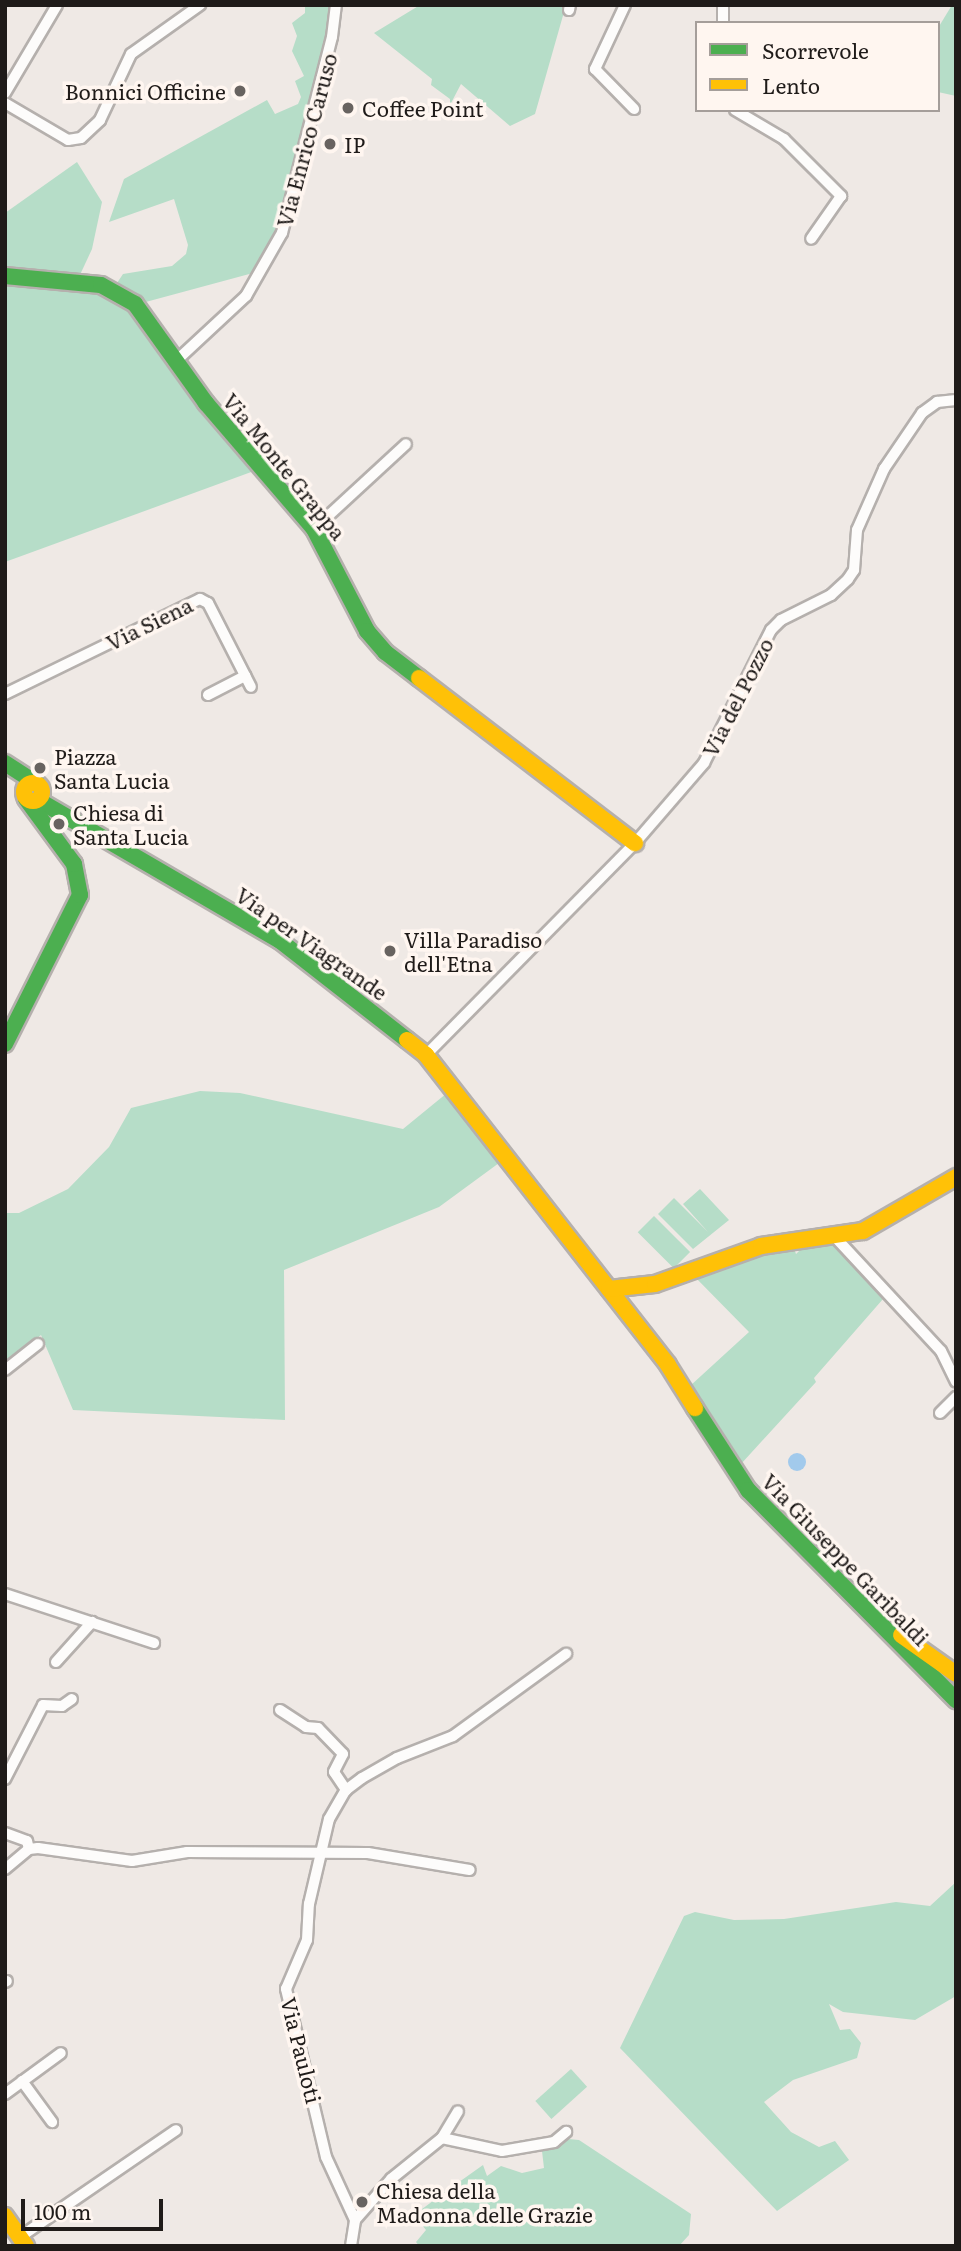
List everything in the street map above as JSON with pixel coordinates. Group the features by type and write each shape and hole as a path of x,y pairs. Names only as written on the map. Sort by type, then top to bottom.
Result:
{"main road":[{"name":"Via Monte Grappa","path":"5,276 114,289 135,304 176,361 314,529 367,631 385,652 635,843"},
{"name":"Via per Viagrande","path":"5,763 34,796 279,940 426,1055 505,1158"},
{"path":"5,773 34,796 43,822 74,864 80,895 5,1044"},
{"name":"Via Giuseppe Garibaldi","path":"505,1158 668,1364 738,1476 956,1700"},
{"path":"609,1289 655,1284 761,1246 836,1238 873,1226 956,1177"},
{"name":"Via Giuseppe Garibaldi","path":"738,1476 901,1634 956,1674"},
{"path":"5,2216 23,2241"}],"street":[{"path":"5,93 57,5"},
{"path":"5,103 68,140 81,138 100,120 131,54 200,5"},
{"name":"Via Enrico Caruso","path":"176,361 246,296 277,244 290,210 336,5"},
{"path":"625,5 594,69 634,109"},
{"path":"738,112 784,139 841,196 811,239"},
{"name":"Via del Pozzo","path":"426,1055 635,843 709,756 771,630 780,620 831,595 848,579 854,570 857,530 884,469 922,413 937,402 956,400"},
{"path":"314,529 407,444"},
{"name":"Via Siena","path":"5,694 200,599 208,603 251,687"},
{"path":"208,695 245,676"},
{"path":"836,1238 941,1351 956,1382"},
{"path":"5,1370 38,1344"},
{"path":"940,1413 956,1397"},
{"path":"7,1596 154,1643"},
{"path":"56,1662 92,1622"},
{"path":"280,1710 306,1727 318,1728 343,1754 334,1772 346,1790 397,1758 453,1736 566,1654"},
{"path":"5,1779 43,1705 62,1706 72,1699"},
{"name":"Via Pauloti","path":"346,1790 329,1819 307,1940 286,1989 327,2157 355,2220"},
{"path":"5,1833 27,1841 29,1849"},
{"path":"5,1868 29,1849 132,1861 187,1852 392,1855 470,1870"},
{"path":"5,2094 61,2053"},
{"path":"22,2081 52,2122"},
{"path":"351,2246 355,2220 391,2179 442,2138 458,2111"},
{"path":"23,2241 176,2130"},
{"path":"442,2138 502,2151 554,2142 566,2132"}],"green space":[{"path":"305,5 330,5 330,18 285,208 265,254 253,273 142,303 117,283 123,274 172,266 186,254 188,245 174,199 109,222 124,179 267,100 275,114 298,104 301,97 295,81 304,76 292,51 297,36 292,23 305,13"},
{"path":"420,5 566,5 535,114 510,126 461,84 450,105 450,99 431,85 432,79 374,33"},
{"path":"952,5 956,5 956,96 940,92 940,25"},
{"path":"77,162 102,202 92,249 79,277 5,269 5,213"},
{"path":"5,281 111,295 124,302 257,470 5,562"},
{"path":"200,1091 240,1093 403,1129 447,1093 499,1163 439,1207 284,1270 285,1420 73,1410 41,1335 5,1364 5,1213 19,1213 68,1189 109,1147 131,1108"},
{"path":"700,1189 729,1220 693,1249 658,1214 674,1198 708,1232 683,1204"},
{"path":"654,1216 690,1252 674,1268 638,1232"},
{"path":"833,1242 883,1299 814,1378 816,1382 741,1464 690,1386 749,1332 694,1276 746,1254 794,1248 796,1254 803,1247"},
{"path":"956,1882 956,1996 915,2020 843,2012 829,2004 840,2030 850,2029 861,2043 857,2058 793,2080 764,2102 791,2132 819,2147 835,2141 849,2160 777,2211 620,2048 684,1916 695,1912 734,1920 784,1919 896,1902 930,1906"},
{"path":"571,2069 587,2087 551,2119 535,2101"},
{"path":"568,2139 579,2140 691,2214 689,2235 679,2246 419,2246 416,2242 426,2230 414,2215 483,2165 487,2176 501,2166 522,2173 544,2168 542,2151"}],"water":[{"path":"797,1453 803,1456 806,1462 803,1468 797,1471 791,1468 788,1462 791,1456"}],"traffic: fast":[{"path":"5,276 101,285 135,304 206,403 314,529 367,631 385,652 419,678"},
{"path":"5,763 37,784"},
{"path":"5,1044 80,895 74,864 26,799"},
{"path":"38,800 279,940 407,1040"},
{"path":"695,1408 748,1490 956,1700"}],"traffic: slow":[{"path":"419,678 635,843"},
{"path":"29,783 37,783 42,792 40,799 29,801 24,796 24,788 29,783"},
{"path":"407,1040 426,1055 668,1365 695,1408"},
{"path":"609,1289 655,1284 761,1246 863,1231 956,1177"},
{"path":"901,1635 956,1674"},
{"path":"5,2216 26,2246"}],"place":[{"name":"Bonnici Officine","path":"240,91"},
{"name":"Coffee Point","path":"348,108"},
{"name":"IP","path":"330,144"},
{"name":"Piazza Santa Lucia","path":"40,768"},
{"name":"Chiesa di Santa Lucia","path":"59,824"},
{"name":"Villa Paradiso dell'Etna","path":"390,951"},
{"name":"Chiesa della Madonna delle Grazie","path":"362,2202"}]}
